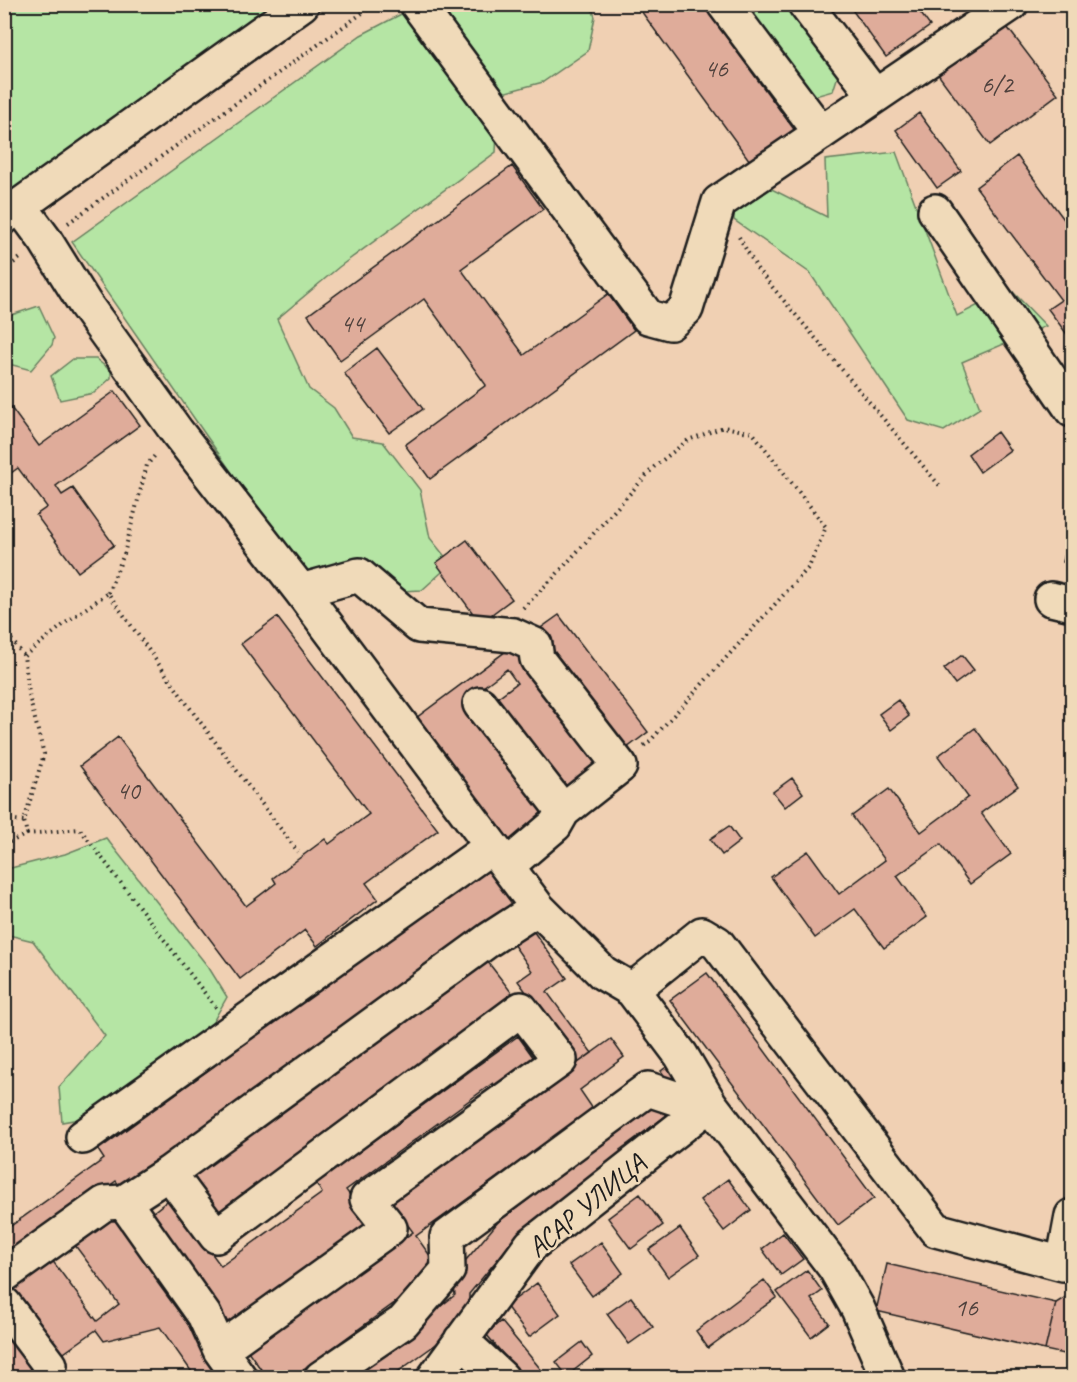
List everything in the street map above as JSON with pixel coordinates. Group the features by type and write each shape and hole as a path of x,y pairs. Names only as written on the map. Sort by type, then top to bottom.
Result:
{"street":[{"path":"302,4 12,212 45,240 85,304 177,432 301,591 538,908 603,973 632,990 681,1055 710,1104 835,1268 858,1309 888,1377"},
{"path":"724,4 821,133"},
{"path":"805,4 875,96"},
{"path":"426,8 648,317 670,323 686,309 719,202 1011,4"},
{"path":"935,211 1072,410"},
{"path":"83,1137 233,1031 499,857 555,825 563,811 620,766 537,659 535,645 513,634 418,626 359,575 301,591"},
{"path":"480,704 563,811"},
{"path":"4,1275 105,1203 124,1202 169,1173 490,939 538,908"},
{"path":"632,990 702,934 717,943 936,1230 1063,1264 1072,1216"},
{"path":"169,1173 216,1236 521,1009 560,1060 367,1199 390,1228 220,1350"},
{"path":"321,1377 403,1322 448,1270 447,1237 648,1089 690,1103 710,1104"},
{"name":"АСАР УЛИЦА","path":"434,1377 531,1245 710,1104"},
{"path":"124,1202 204,1315 220,1350 240,1377"},
{"path":"4,1304 50,1365"},
{"path":"461,1340 502,1377"}],"path":[{"path":"4,270 375,4"},
{"path":"719,202 758,270 940,486"},
{"path":"497,633 556,575 654,467 688,440 724,427 753,433 826,527 809,567 651,740 620,766"},
{"path":"24,656 108,593 124,554 147,465 170,436 177,432"},
{"path":"108,593 195,715 298,852"},
{"path":"4,630 24,656 30,700 45,754 24,821 27,834"},
{"path":"4,819 24,821"},
{"path":"4,845 27,834 80,829 233,1031"}],"green space":[{"path":"5,5 277,5 5,198"},
{"path":"415,5 591,5 595,17 588,51 543,82 499,94 496,152 339,267 277,319 309,389 334,408 352,437 383,442 420,490 430,538 451,564 422,590 358,593 325,599 257,509 72,242 361,35"},
{"path":"718,5 816,5 843,60 833,91 798,101"},
{"path":"896,152 957,316 1010,289 1046,326 962,362 980,408 944,431 908,420 810,273 734,220 734,170 827,217 825,160"},
{"path":"39,306 54,338 52,345 31,370 5,363 5,317"},
{"path":"73,359 96,359 111,371 111,378 94,393 60,400 51,376"},
{"path":"106,838 209,968 227,997 209,1029 96,1116 62,1122 59,1087 105,1036 33,941 9,935 5,938 5,872 11,868 65,854"}],"building":[{"path":"636,4 702,4 796,132 752,164"},
{"path":"848,4 914,4 930,26 886,57"},
{"path":"1004,23 1058,94 990,145 937,73"},
{"path":"919,113 961,171 937,188 896,130"},
{"path":"1017,156 1072,230 1072,341 1048,309 1061,300 976,187"},
{"path":"512,166 543,209 461,269 524,355 608,294 634,330 430,479 405,445 486,385 424,299 340,360 308,315"},
{"path":"377,348 423,409 389,433 344,373"},
{"path":"115,391 140,425 56,486 62,495 73,488 114,545 78,572 36,515 47,507 18,468 4,478 4,408 9,405 39,446"},
{"path":"997,432 1010,450 980,472 968,454"},
{"path":"1072,526 1072,564 1063,562"},
{"path":"467,540 512,599 480,623 436,563"},
{"path":"559,615 648,732 627,748 538,630"},
{"path":"277,617 438,830 366,883 378,899 317,946 305,930 240,979 80,766 118,737 246,906 276,883 273,878 325,839 329,844 369,814 241,644"},
{"path":"517,643 604,760 565,789 497,698 517,683 507,669 466,700 552,815 513,845 416,718"},
{"path":"962,655 974,670 955,684 944,669"},
{"path":"898,700 909,716 891,730 879,714"},
{"path":"975,728 1018,786 981,813 1011,854 970,884 941,844 897,876 927,917 884,948 855,909 815,938 771,877 808,851 839,894 885,860 852,816 889,789 921,832 968,797 938,756"},
{"path":"792,778 803,793 785,807 773,792"},
{"path":"729,826 740,841 722,855 710,839"},
{"path":"488,868 516,906 123,1190 116,1181 4,1261 4,1231 104,1159 98,1150"},
{"path":"531,928 567,978 547,992 592,1053 578,1063 518,981 532,971 511,941"},
{"path":"484,957 515,997 218,1217 188,1177"},
{"path":"707,973 874,1198 838,1225 670,1000"},
{"path":"518,1036 536,1061 497,1089 493,1083 346,1190 369,1222 229,1324 197,1281 200,1279 152,1213 171,1198 221,1266 322,1193 316,1183"},
{"path":"611,1039 624,1057 580,1090 593,1109 416,1236 440,1270 291,1378 267,1378 248,1351 413,1232 389,1199"},
{"path":"672,1063 687,1083 676,1092 661,1071"},
{"path":"658,1103 667,1115 620,1150 624,1155 520,1232 469,1294 469,1301 439,1342 389,1378 346,1378 455,1295 454,1286 461,1266 498,1222"},
{"path":"728,1179 751,1210 724,1231 700,1200"},
{"path":"640,1194 663,1225 631,1249 608,1218"},
{"path":"112,1216 227,1378 196,1378 160,1327 104,1341 96,1330 61,1355 12,1290 52,1260 97,1321 119,1304 74,1244"},
{"path":"680,1228 699,1255 668,1277 649,1250"},
{"path":"783,1233 803,1259 781,1275 762,1249"},
{"path":"601,1242 623,1273 592,1296 569,1265"},
{"path":"887,1264 1056,1303 1045,1350 876,1311"},
{"path":"807,1270 822,1291 811,1299 829,1323 811,1337 777,1292"},
{"path":"764,1280 777,1297 708,1348 696,1331"},
{"path":"537,1283 560,1314 529,1337 506,1306"},
{"path":"1072,1293 1072,1353 1068,1355 1045,1350 1056,1303"},
{"path":"631,1297 653,1327 629,1344 607,1314"},
{"path":"501,1321 548,1378 523,1378 486,1334"},
{"path":"4,1324 45,1378 4,1378"},
{"path":"582,1342 592,1356 567,1376 556,1362"}]}
